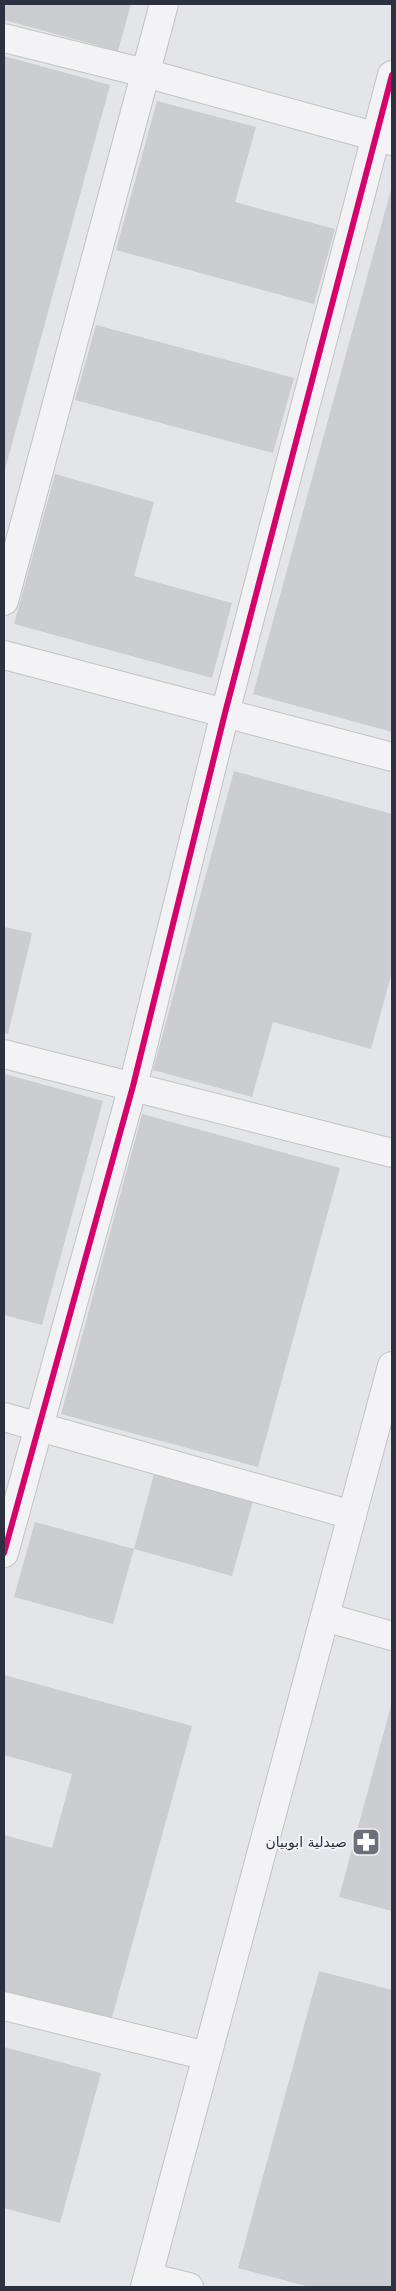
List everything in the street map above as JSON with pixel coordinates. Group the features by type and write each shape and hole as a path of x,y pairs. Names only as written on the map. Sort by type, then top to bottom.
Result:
{"street":[{"path":"4,601 164,4"},
{"path":"4,38 144,73 384,138"},
{"path":"4,1553 132,1086 225,713 384,138 392,75"},
{"path":"4,655 392,757"},
{"path":"4,1054 392,1153"},
{"path":"189,2287 146,2282 392,1366"},
{"path":"4,1417 352,1515"},
{"path":"325,1617 392,1636"},
{"path":"4,2006 207,2056"}],"building":[{"path":"4,4 131,4 118,51 4,20"},
{"path":"4,56 110,85 4,473"},
{"path":"157,101 256,127 235,202 335,229 314,304 116,250"},
{"path":"392,186 392,732 253,694"},
{"path":"96,325 294,378 273,453 75,400"},
{"path":"55,474 154,502 134,576 232,603 212,678 14,624"},
{"path":"234,771 392,814 392,972 371,1049 273,1022 252,1097 153,1070"},
{"path":"4,927 32,933 8,1034 4,1033"},
{"path":"5,1074 103,1101 42,1325 4,1315"},
{"path":"142,1114 340,1168 258,1467 61,1414"},
{"path":"154,1474 253,1501 232,1576 134,1549"},
{"path":"35,1522 134,1549 113,1624 14,1597"},
{"path":"4,1675 192,1726 110,2025 4,1996 4,1835 52,1848 72,1774 4,1755"},
{"path":"392,1702 392,1911 339,1897"},
{"path":"319,1971 392,1990 392,2287 310,2287 238,2268"},
{"path":"4,2047 101,2073 60,2223 4,2208"}],"cycle path":[{"path":"4,1553 133,1086 225,713 392,75"}],"place":[{"name":"صيدلية ابوبيان","path":"366,1842"}]}
